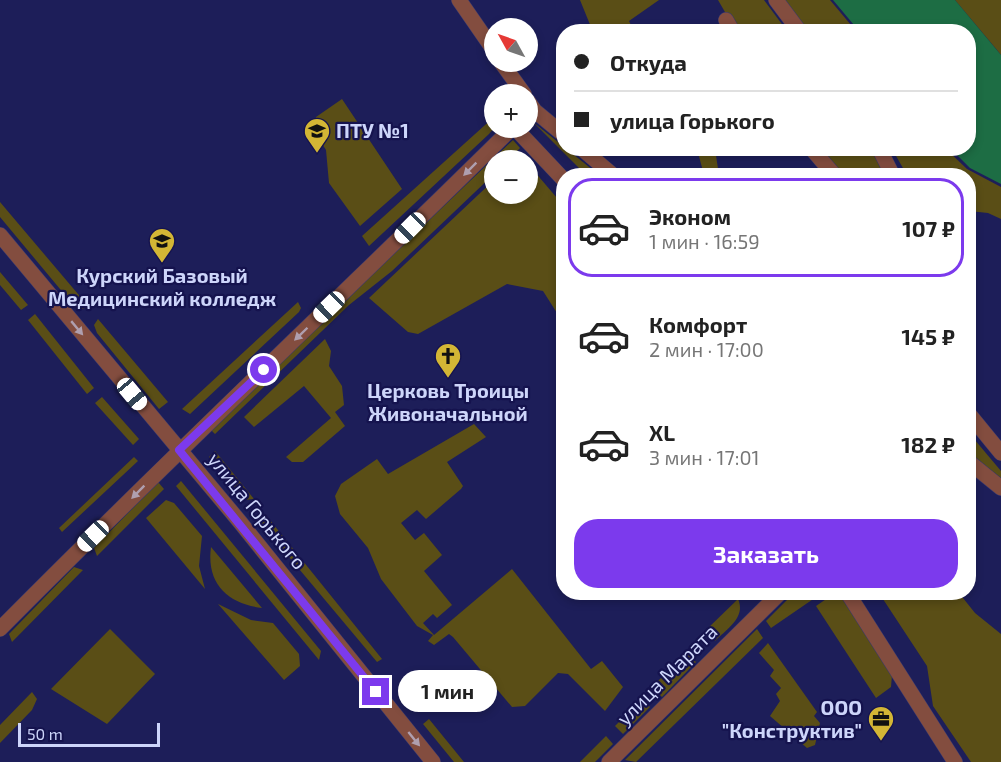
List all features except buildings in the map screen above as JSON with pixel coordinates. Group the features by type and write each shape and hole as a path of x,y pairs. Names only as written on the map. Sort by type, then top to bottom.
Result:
{"street":[{"path":"459,0 484,36"},
{"path":"776,0 794,24"},
{"path":"538,113 556,128"},
{"path":"0,629 179,450 504,138"},
{"path":"524,138 556,172"},
{"path":"590,156 605,168"},
{"path":"818,156 828,168"},
{"name":"улица Горького","path":"0,235 179,450 433,762"},
{"path":"976,423 1001,453"},
{"path":"976,468 1001,488"},
{"name":"улица Марата","path":"609,762 773,600"},
{"path":"852,600 954,762"}],"shaded area":[{"path":"580,0 659,0 629,21 630,24 590,24"},
{"path":"718,0 764,0 782,24 732,24"},
{"path":"783,0 830,0 850,24 803,24"},
{"path":"833,0 955,0 975,24 853,24"},
{"path":"955,0 1001,0 1001,55 976,24"},
{"path":"976,25 1001,55 1001,184 976,171 976,168 970,168 958,156 976,156"},
{"path":"342,99 402,189 360,226 329,183 326,150 312,128 316,117"},
{"path":"484,126 485,138 369,246 362,236"},
{"path":"538,126 556,140 556,145"},
{"path":"513,140 520,148 518,150 503,150"},
{"path":"567,156 575,156 590,168 579,168"},
{"path":"699,156 716,156 718,168 702,168"},
{"path":"828,156 875,156 881,168 838,168"},
{"path":"896,156 953,156 966,168 903,168"},
{"path":"484,168 484,183 392,271 349,305 215,434 210,429"},
{"path":"976,174 1001,187 1001,219 988,213 976,212"},
{"path":"538,176 556,197 556,311 543,291 507,284 418,334 408,332 369,298 484,189 484,204 538,204"},
{"path":"0,202 89,307 81,309 75,307 0,217"},
{"path":"0,272 28,305 21,310 0,285"},
{"path":"298,302 301,308 299,312 190,414 182,409"},
{"path":"35,314 94,388 87,394 28,320"},
{"path":"98,319 168,402 159,409 97,333 94,325"},
{"path":"325,339 331,351 329,366 342,386 344,405 335,412 345,426 303,462 292,462 286,457 331,418 304,386 254,427 244,417"},
{"path":"102,397 139,439 133,445 95,403"},
{"path":"474,424 486,437 447,462 463,486 461,489 426,519 417,510 401,523 415,540 424,533 442,555 424,571 452,605 437,618 433,614 423,623 434,635 512,569 591,669 602,661 623,687 605,711 568,674 558,673 525,706 512,707 453,637 449,634 434,645 428,641 433,635 417,626 381,579 368,548 340,514 335,496 341,484 377,459 388,474"},
{"path":"976,441 1001,471 1001,478 976,458"},
{"path":"215,451 254,499 244,500 209,457"},
{"path":"134,457 138,461 62,532 59,528"},
{"path":"181,481 321,651 319,660 176,486"},
{"path":"158,482 164,489 97,556 94,548"},
{"path":"166,500 174,503 202,536 199,566 205,589 146,518"},
{"path":"265,514 382,659 377,662 258,520"},
{"path":"211,547 262,608 239,602 222,590 212,572"},
{"path":"74,567 83,570 12,642 9,634"},
{"path":"738,600 740,611 738,617 715,641 705,631"},
{"path":"787,600 812,600 771,628 766,621"},
{"path":"825,600 844,600 892,675 891,687 876,698 816,606"},
{"path":"884,600 965,600 975,613 1001,634 1001,762 971,762 933,706 927,666"},
{"path":"218,604 251,620 273,623 299,654 300,666 284,680"},
{"path":"110,629 155,674 107,724 51,689"},
{"path":"757,629 763,638 636,762 625,760"},
{"path":"768,643 817,712 814,716 820,723 815,745 807,748 770,716 780,701 776,694 781,688 770,676 774,670 759,653"},
{"path":"686,653 696,662 662,697 652,687"},
{"path":"32,692 37,699 32,710 0,743 0,725"},
{"path":"642,699 650,707 623,734 615,726"},
{"path":"429,719 464,762 454,762 423,724"},
{"path":"606,736 613,744 595,762 580,762"}],"place":[{"name":"ПТУ №1","path":"317,154"},
{"name":"Курский Базовый Медицинский колледж","path":"162,264"},
{"name":"Церковь Троицы Живоначальной","path":"448,379"},
{"name":"ООО \"Конструктив\"","path":"881,742"}],"route":[{"path":"264,370 179,450 240,522 376,692"}]}
